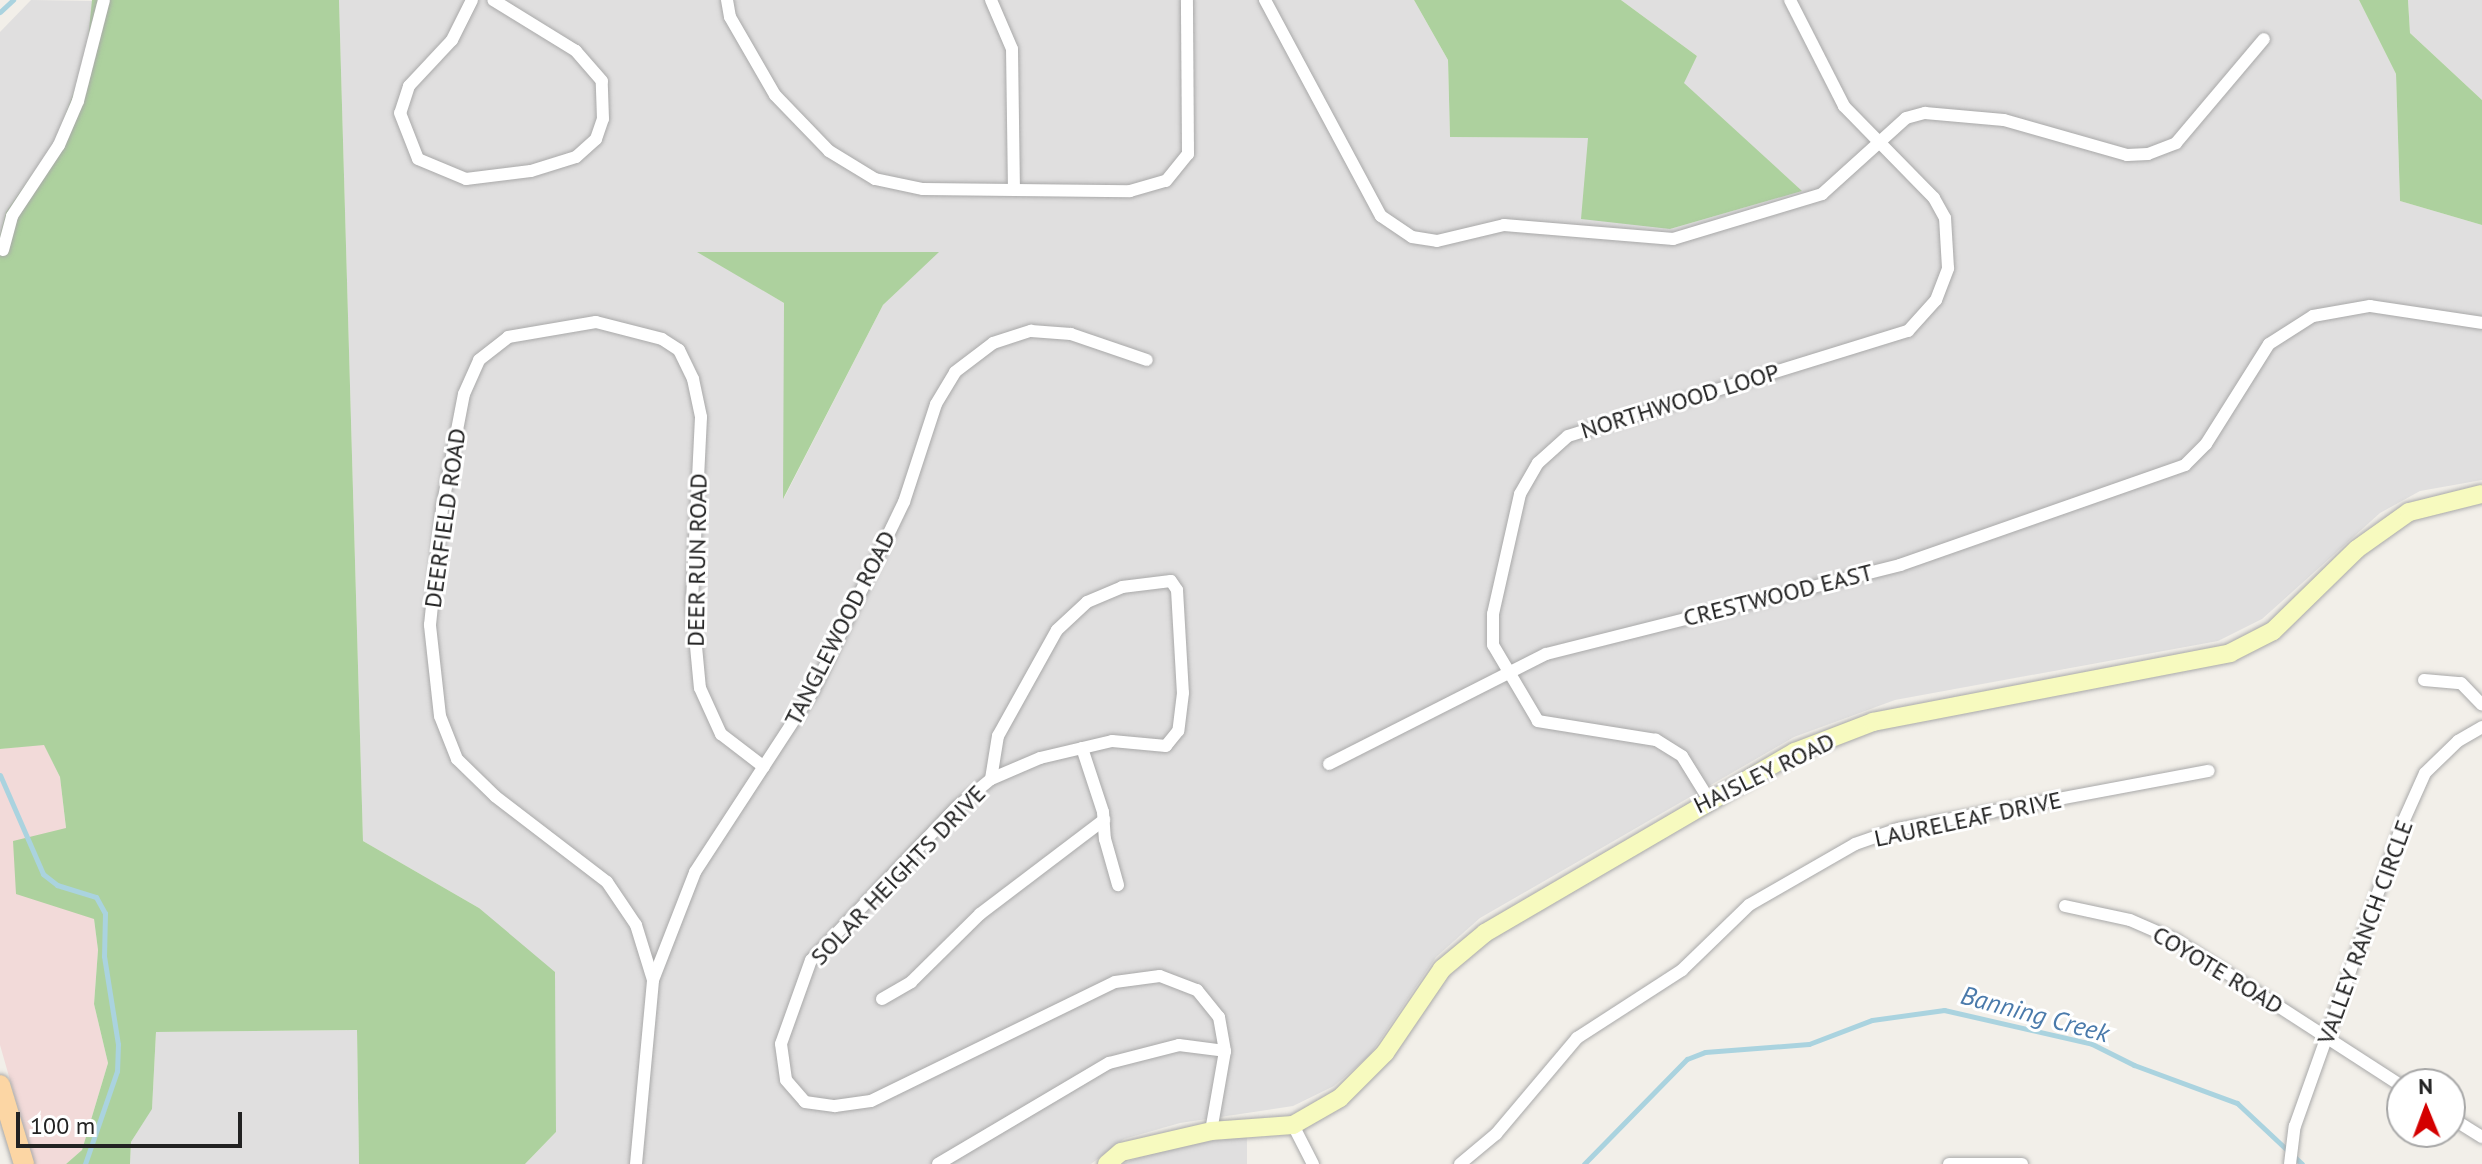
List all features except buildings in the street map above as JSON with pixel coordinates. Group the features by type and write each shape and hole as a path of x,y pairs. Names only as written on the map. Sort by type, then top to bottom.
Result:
{"main road":[{"path":"0,1085 24,1164"}],"street":[{"path":"3,250 12,216 59,145 78,101 104,0"},
{"path":"472,0 452,40 409,86 400,113 418,159 466,179 531,171 576,157 596,139 603,119 602,81 576,51 493,0"},
{"path":"727,0 730,17 775,95 829,151 875,179 923,189 1130,191 1154,187 1180,168 1192,139 1187,0"},
{"path":"991,0 1012,49 1014,189"},
{"path":"1265,0 1381,216 1412,237 1437,241 1504,225 1673,239 1822,194 1906,118 1925,113 2004,120 2127,155 2148,154 2176,143 2264,39"},
{"name":"NORTHWOOD LOOP","path":"1708,798 1682,756 1656,740 1538,721 1508,677 1493,645 1493,614 1520,494 1538,463 1568,436 1908,331 1936,300 1948,268 1945,218 1934,198 1844,106 1790,0"},
{"name":"CRESTWOOD EAST","path":"1329,764 1508,677 1546,654 1900,565 2185,465 2206,444 2269,344 2313,316 2370,306 2482,323"},
{"name":"DEERFIELD ROAD","path":"653,980 636,925 607,882 457,759 440,716 430,625 444,494 464,394 479,360 508,337 596,322 662,339"},
{"name":"TANGLEWOOD ROAD","path":"636,1164 653,980 695,872 764,767 826,664 904,502 936,404 955,372 993,343 1031,331 1071,334 1147,360"},
{"name":"DEER RUN ROAD","path":"662,339 679,350 701,417 692,604 700,688 721,734 764,767"},
{"name":"HAISLEY ROAD","path":"1107,1164 1121,1152 1211,1131 1293,1125 1340,1098 1385,1053 1442,969 1485,933 1708,798 1795,752 1873,722 2230,653 2273,631 2357,549 2409,512 2482,494"},
{"name":"SOLAR HEIGHTS DRIVE","path":"1082,748 1112,741 1166,746 1178,731 1183,693 1177,590 1171,581 1122,587 1087,602 1057,630 998,736 991,779 956,808 811,960 781,1044 786,1080 805,1102 835,1106 871,1101 1115,982 1160,976 1197,990 1219,1017 1225,1051 1211,1131"},
{"path":"2424,680 2461,683 2482,705"},
{"name":"VALLEY RANCH CIRCLE","path":"2290,1164 2295,1126 2425,773 2458,741 2482,727"},
{"path":"991,779 1040,758 1082,748 1104,820 1118,885"},
{"name":"LAURELEAF DRIVE","path":"1460,1164 1496,1134 1577,1038 1682,970 1749,905 1855,844 1898,829 2209,771"},
{"path":"882,999 911,982 980,914 1104,820"},
{"name":"COYOTE ROAD","path":"2065,906 2130,920 2176,940 2386,1076"},
{"path":"938,1164 1109,1063 1179,1045 1225,1051"},
{"path":"1293,1125 1313,1164"},
{"path":"1949,1164 2022,1164"}],"shaded area":[{"path":"31,0 95,1 86,60 55,142 6,212 0,235 0,32"},
{"path":"339,0 1414,0 1448,60 1450,137 1588,138 1670,229 1801,191 1683,83 1697,56 1621,0 2359,0 2396,74 2400,201 2482,225 2482,480 2420,491 2380,513 2262,619 2218,641 1895,700 1794,737 1480,918 1436,957 1370,1055 1334,1086 1293,1106 1180,1123 1124,1139 1091,1164 525,1164 556,1132 479,908 363,841","holes":["699,252 938,252 883,305 784,498 784,303"]},
{"path":"2408,0 2482,0 2482,100 2410,33"},
{"path":"44,744 60,777 66,829 94,919 98,950 94,1004 108,1063 82,1150 66,1164 34,1164 0,1045 0,749"},
{"path":"357,1030 359,1164 130,1164 131,1142 152,1108 156,1032"},
{"path":"1247,1136 1247,1164 1122,1164 1163,1148"}],"green space":[{"path":"92,0 339,0 363,841 479,908 555,972 556,1132 525,1164 359,1164 357,1030 156,1032 152,1109 131,1142 130,1164 66,1164 82,1150 108,1063 94,1004 98,950 94,919 16,894 13,841 66,828 60,777 44,745 0,749 0,235 6,212 55,142 86,60"},
{"path":"1414,0 1621,0 1697,56 1684,83 1802,191 1670,229 1581,219 1588,138 1450,137 1448,60"},
{"path":"2359,0 2408,0 2410,33 2482,100 2482,225 2400,201 2396,74"},
{"path":"697,252 939,252 883,305 783,499 784,303"}],"waterway":[{"path":"0,12 13,0"},
{"path":"0,775 43,874 57,885 96,897 105,913 104,956 118,1044 117,1071 85,1164"},
{"name":"Banning Creek","path":"1584,1164 1687,1059 1705,1052 1809,1044 1872,1020 1944,1010 2092,1044 2134,1065 2237,1103 2302,1164"}]}
